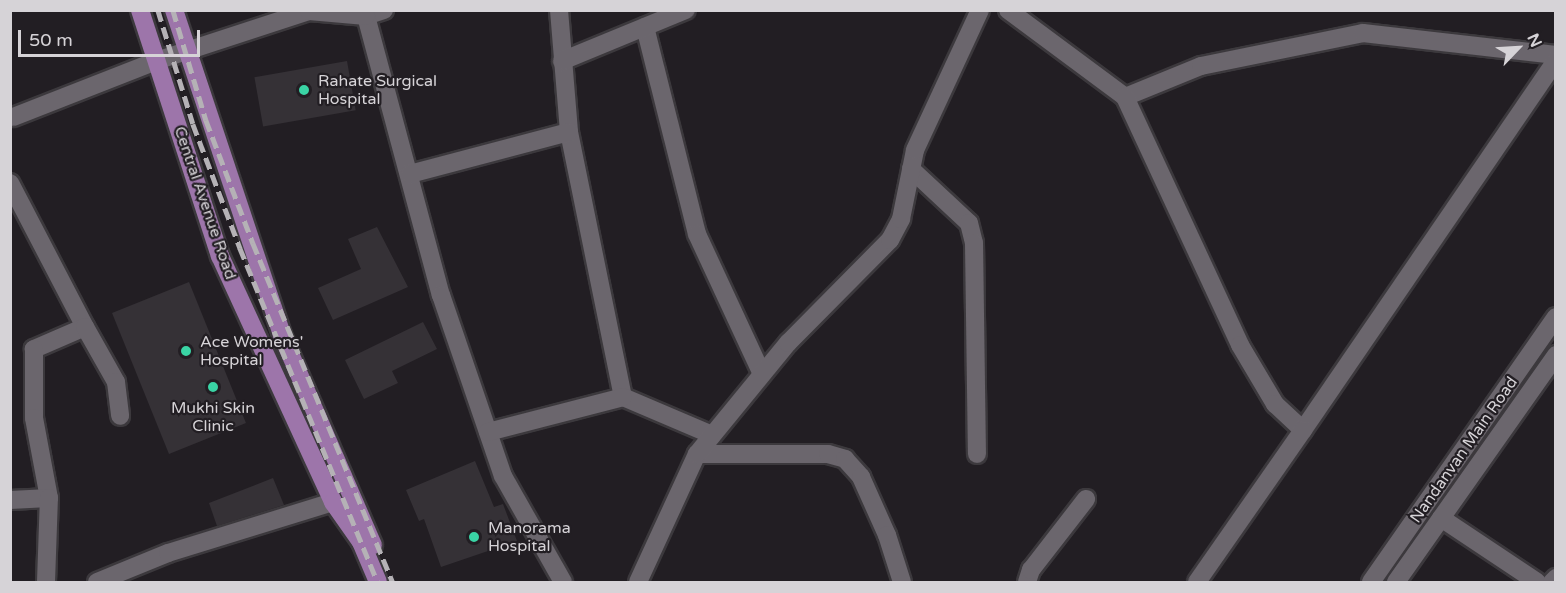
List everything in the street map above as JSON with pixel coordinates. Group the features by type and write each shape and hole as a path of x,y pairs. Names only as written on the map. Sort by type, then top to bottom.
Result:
{"main road":[{"name":"Central Avenue Road","path":"140,10 220,256 333,502 361,542 378,582"},
{"path":"174,10 282,335 390,582"}],"street":[{"path":"11,116 156,61 309,11 366,16 384,10"},
{"path":"559,10 569,132 623,397"},
{"path":"562,61 686,10"},
{"path":"638,582 697,454 762,374 890,240 901,219 911,169 930,114 980,10"},
{"path":"1008,10 1125,97 1240,345 1275,404 1303,430"},
{"path":"366,16 441,295 503,476 563,582"},
{"path":"645,27 697,234 762,374"},
{"path":"1125,97 1201,66 1363,33 1556,55"},
{"path":"1197,582 1556,61"},
{"path":"410,174 569,132"},
{"path":"911,169 969,223 974,243 977,454"},
{"path":"10,183 116,382 120,416"},
{"name":"Nandanvan Main Road","path":"1371,582 1556,317"},
{"path":"46,582 49,498 34,418 34,349 86,327"},
{"path":"1396,582 1556,355"},
{"path":"488,432 623,397 712,435"},
{"path":"697,454 828,454 845,459 861,477 887,535 902,582"},
{"path":"10,500 49,498"},
{"path":"1027,582 1030,570 1086,499"},
{"path":"97,582 168,553 333,502"},
{"path":"1441,518 1536,582"},
{"path":"1552,582 1556,578"}],"building":[{"path":"347,61 356,110 263,127 254,77"},
{"path":"377,227 408,287 333,320 318,288 361,269 348,239"},
{"path":"189,282 246,423 169,454 112,313"},
{"path":"423,322 437,349 392,371 398,383 364,399 345,360"},
{"path":"475,461 494,507 503,504 517,541 441,567 424,519 419,521 406,490"},
{"path":"273,478 284,505 217,526 209,503"}],"railway":[{"path":"158,10 193,124 240,248 378,582"},
{"path":"173,10 206,120 253,243 393,582"}],"place":[{"name":"Rahate Surgical Hospital","path":"304,90"},
{"name":"Ace Womens' Hospital","path":"186,351"},
{"name":"Mukhi Skin Clinic","path":"213,387"},
{"name":"Manorama Hospital","path":"474,537"}]}
